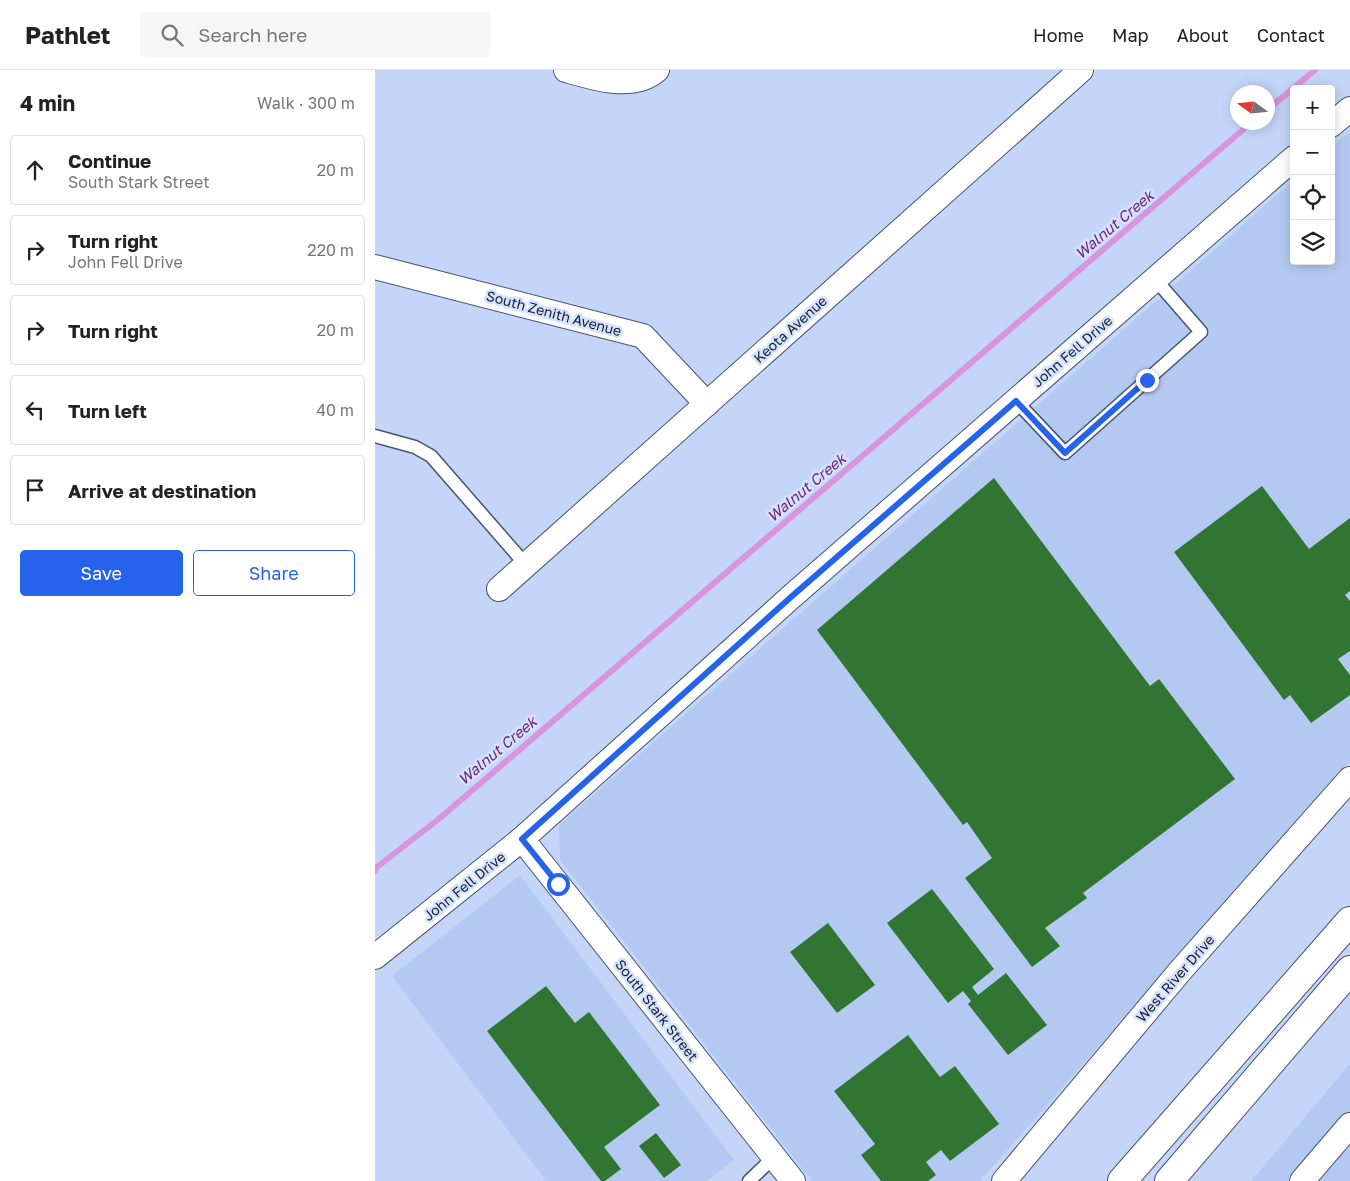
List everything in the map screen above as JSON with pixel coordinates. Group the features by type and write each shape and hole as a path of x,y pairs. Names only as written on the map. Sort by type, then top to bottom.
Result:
{"main road":[{"path":"1122,1181 1350,921"},
{"path":"1169,1181 1350,970"}],"street":[{"path":"566,70 586,76 626,82 651,75 657,70"},
{"name":"Keota Avenue","path":"499,589 1081,70"},
{"path":"1335,122 1350,109"},
{"name":"John Fell Drive","path":"375,957 522,839 784,604 1290,161"},
{"name":"South Zenith Avenue","path":"375,267 643,336 707,404"},
{"name":"West River Drive","path":"1004,1181 1181,970 1350,780"},
{"name":"South Stark Street","path":"522,839 793,1181"},
{"path":"1302,1181 1350,1125"}],"lane":[{"path":"1016,401 1065,453 1201,332 1155,279"},
{"path":"375,436 415,447 431,456 526,565"},
{"path":"749,1181 775,1157"}],"shaded area":[{"path":"1350,131 1350,761 980,1181 812,1181 560,860 559,825 1290,184 1290,265 1335,265 1335,144"},
{"path":"520,875 734,1160 707,1181 546,1181 392,976"},
{"path":"1350,1064 1350,1181 1251,1181"}],"building":[{"path":"994,478 1150,686 1159,679 1235,779 1083,893 1087,898 1045,928 1060,946 1032,967 965,878 992,858 967,822 963,825 817,630"},
{"path":"1262,486 1309,549 1350,518 1350,591 1345,595 1350,601 1350,651 1338,659 1350,675 1350,695 1311,723 1290,695 1284,700 1174,552"},
{"path":"932,889 994,969 972,987 978,995 1006,973 1047,1025 1008,1055 968,1004 971,1001 963,991 948,1003 887,923"},
{"path":"828,923 875,985 837,1013 790,952"},
{"path":"546,986 575,1023 589,1012 660,1105 604,1147 621,1169 605,1181 601,1181 487,1031"},
{"path":"908,1035 940,1077 955,1066 999,1124 950,1161 941,1150 926,1162 936,1175 928,1181 881,1181 861,1155 875,1144 834,1091"},
{"path":"656,1133 681,1165 664,1178 639,1146"}],"waterway":[{"name":"Walnut Creek","path":"1275,103 1315,70"},
{"name":"Walnut Creek","path":"375,871 377,867 440,818 1243,130"}],"route":[{"path":"558,884 522,839 791,597 1016,401 1065,453 1147,380"}]}
